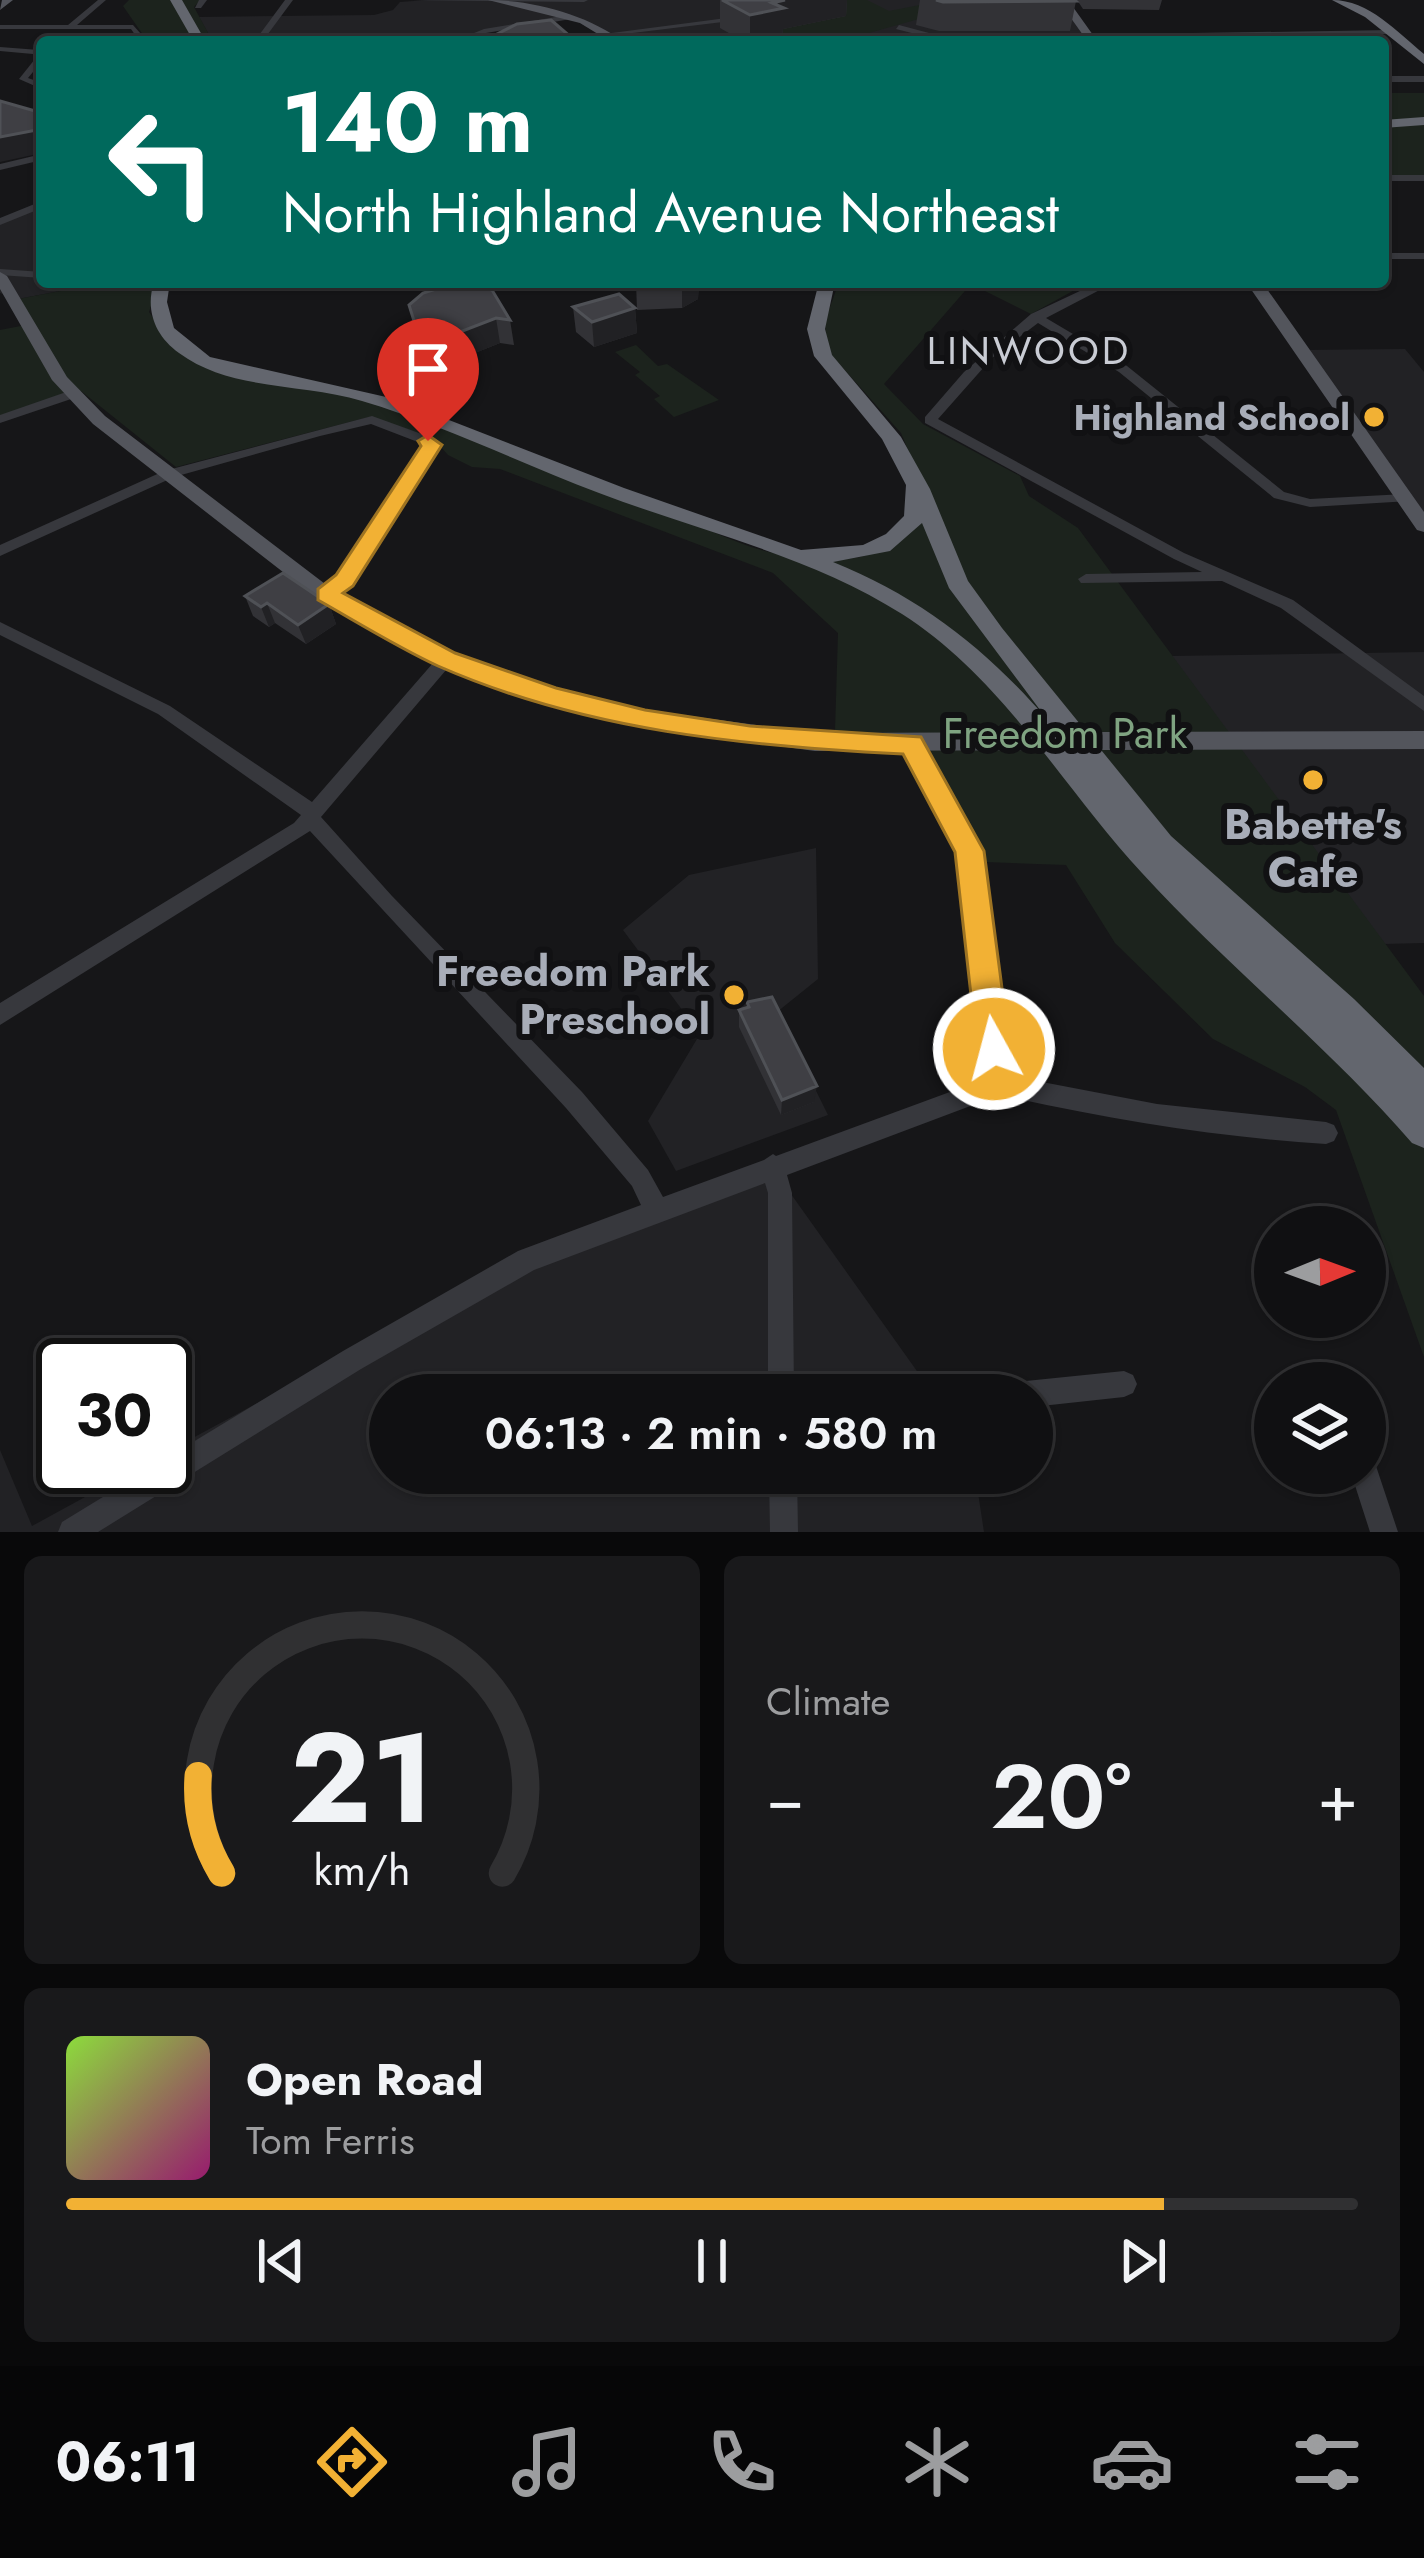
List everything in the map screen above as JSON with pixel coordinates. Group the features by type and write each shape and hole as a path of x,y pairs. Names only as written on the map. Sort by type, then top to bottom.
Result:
{"highway":[{"path":"162,0 182,36"},
{"path":"176,0 197,36"},
{"path":"1338,0 1424,60"},
{"path":"1389,115 1424,117"},
{"path":"1389,123 1424,117"},
{"path":"160,288 156,301 164,325 184,350 216,364 361,394 851,578 924,618 1004,683 1177,860 1342,1009 1424,1091"},
{"path":"164,325 163,309 172,288"},
{"path":"826,288 816,328 824,356 877,417 909,468 957,583 1148,861 1336,1036 1424,1131"},
{"path":"753,540 826,555 857,554 884,545 906,531 915,517 909,468"}],"main road":[{"path":"0,7 8,0"},
{"path":"1063,0 1088,36"},
{"path":"496,1 568,17 609,36"},
{"path":"0,274 49,364 72,394 326,595 446,659 551,696 645,719 782,739 911,745 1424,740"},
{"path":"1258,288 1424,526"}],"street":[{"path":"70,27 102,0"},
{"path":"262,36 289,0"},
{"path":"412,0 584,0"},
{"path":"625,36 751,15"},
{"path":"471,36 568,17"},
{"path":"0,27 133,27 140,36"},
{"path":"899,27 932,36"},
{"path":"1219,36 1390,32"},
{"path":"0,49 36,52"},
{"path":"36,66 23,79 36,84"},
{"path":"1389,80 1424,80"},
{"path":"0,167 36,158"},
{"path":"1389,178 1424,178"},
{"path":"0,222 36,207"},
{"path":"1389,256 1424,256"},
{"path":"0,274 36,275"},
{"path":"1096,288 1035,316 981,357 930,420 1179,556 1306,616 1424,705"},
{"path":"1035,316 1123,369 1279,495 1310,503 1405,499"},
{"path":"0,419 72,394"},
{"path":"0,551 169,474 372,420 432,445 344,580 326,595"},
{"path":"1086,578 1229,577"},
{"path":"0,628 164,710 305,806 385,902 574,1100 640,1178 656,1209"},
{"path":"0,1015 301,828 446,659"},
{"path":"911,745 970,851 994,1049 989,1082"},
{"path":"72,1532 352,1360 527,1261 965,1097 989,1082 1133,1113 1326,1133"},
{"path":"773,1166 780,1192 782,1374"},
{"path":"1053,1391 1124,1384"},
{"path":"783,1494 784,1532"},
{"path":"1372,1494 1384,1532"}],"shaded area":[{"path":"1059,0 1086,36 604,36 568,17 471,36 210,36 199,17 374,15 393,10 400,2"},
{"path":"36,207 36,288 76,288 18,299 0,293 0,222"},
{"path":"1405,349 1424,372 1424,528 1303,350"},
{"path":"1424,652 1424,943 1383,944 1171,656"},
{"name":"Freedom Park Preschool","path":"816,848 818,979 777,1012 828,1115 676,1171 648,1121 700,1034 623,930 689,875"},
{"path":"776,1173 919,1374 369,1374 369,1494 978,1494 984,1532 0,1532 0,1450 32,1526 91,1494 192,1494 192,1438 505,1269"}],"green space":[{"path":"129,0 200,0 194,7 210,36 144,36 123,6"},
{"path":"832,0 867,0 889,11 925,4 933,15 858,36 779,36 763,28 843,16"},
{"path":"1389,93 1424,93 1424,175 1389,175"},
{"name":"Freedom Park","path":"76,288 157,288 149,312 167,335 202,362 315,386 402,412 755,548 832,560 886,548 931,505 901,433 826,349 825,321 837,288 968,288 884,384 923,424 1020,476 1029,496 1078,528 1424,996 1424,1357 1386,1250 1386,1206 1370,1206 1336,1110 1305,1087 1213,1039 1115,943 1066,865 985,862 913,734 835,731 838,633 773,573 500,469 472,467 448,455 432,437 369,417 176,467 81,391 0,419 0,330 31,324 18,299"},
{"name":"Freedom Park","path":"979,288 1078,288 1031,314"},
{"path":"636,345 658,366 667,364 719,400 674,417 654,399 660,396 635,375 640,372 615,352"}],"building":[{"path":"722,0 785,0 772,3 784,8 750,15"},
{"path":"936,0 1075,0 1076,1 943,2"},
{"path":"551,20 570,36 493,36 517,24"},
{"path":"0,101 36,111 36,130 0,137"},
{"path":"439,288 492,290 510,320 496,318 460,332 436,331 415,324 409,305 423,293"},
{"path":"619,294 635,308 592,322 573,307"},
{"path":"283,573 329,604 298,625 267,603 261,607 245,596"},
{"name":"Freedom Park Preschool","path":"772,997 817,1086 782,1100 739,1010 749,1007 747,1002"}],"place":[{"name":"Highland School","path":"1374,417"},
{"name":"Babette's Cafe","path":"1313,780"},
{"name":"Freedom Park Preschool","path":"734,995"}],"district":[{"name":"LINWOOD","path":"1029,350"}],"route":[{"path":"428,441 432,445 344,580 326,595 446,659 551,696 645,719 750,736 911,745 970,851 994,1049"}]}
